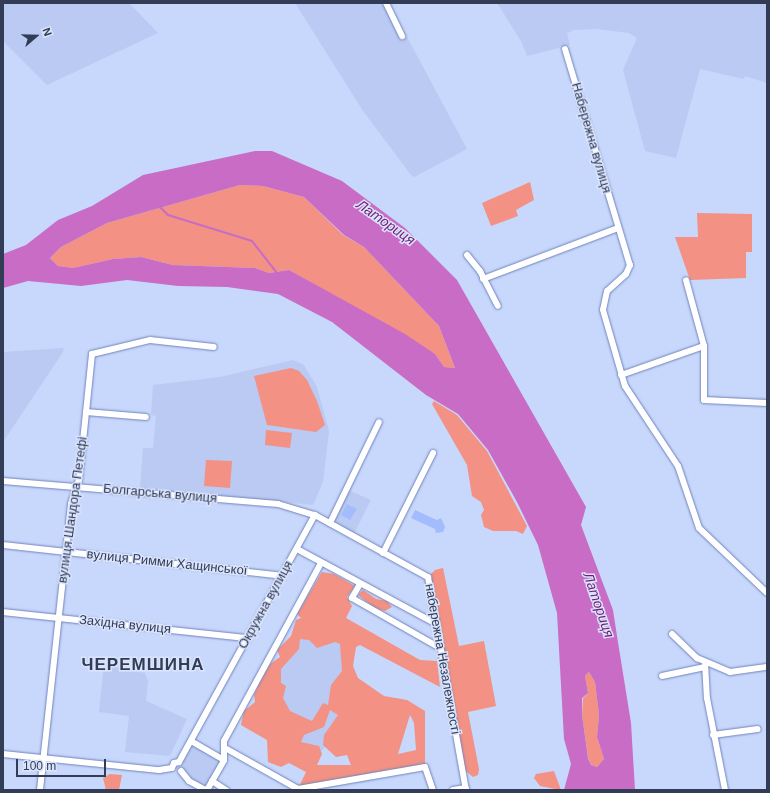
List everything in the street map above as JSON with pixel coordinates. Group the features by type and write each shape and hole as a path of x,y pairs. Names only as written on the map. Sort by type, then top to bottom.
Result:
{"street":[{"path":"386,3 402,36"},
{"name":"Набережна вулиця","path":"565,48 630,265 626,274 607,291 603,310 621,375 629,394 678,466 699,528 767,593"},
{"path":"483,278 618,228"},
{"path":"467,255 483,278 498,306"},
{"path":"686,280 704,346 704,400 767,403"},
{"name":"вулиця Шандора Петефі","path":"40,790 71,504 77,487 92,354 150,340 214,347"},
{"path":"621,375 704,346"},
{"path":"86,412 146,418"},
{"path":"330,523 379,422"},
{"path":"315,515 383,553 433,453"},
{"name":"Болгарська вулиця","path":"3,481 278,504 315,515"},
{"name":"Окружна вулиця","path":"172,768 174,763 179,762 191,741 315,515"},
{"name":"вулиця Римми Хащинської","path":"3,545 282,576"},
{"path":"297,549 436,624"},
{"name":"набережна Незалежності","path":"383,553 428,577 466,789"},
{"path":"179,762 181,771 189,781 206,790 224,760 224,741 321,563"},
{"path":"360,584 352,598 440,648"},
{"name":"Західна вулиця","path":"3,612 248,638"},
{"path":"672,634 705,665 730,672 767,667"},
{"path":"662,676 705,665"},
{"path":"705,665 713,734 725,790"},
{"path":"713,734 758,729"},
{"path":"191,741 224,760"},
{"path":"225,748 299,790 425,767 434,790"},
{"path":"3,754 151,769 172,768 175,772 181,771"},
{"path":"212,782 226,790"},
{"path":"453,790 466,789"}],"shaded area":[{"path":"3,3 129,3 158,33 47,85 3,41"},
{"path":"295,3 386,3 402,36 406,35 467,149 414,177 411,175 363,111"},
{"path":"497,3 767,3 767,83 745,76 744,79 700,69 676,158 645,151 623,70 637,38 629,33 596,29 574,30 567,33 570,45 527,56 521,41"},
{"path":"530,182 534,200 516,210 518,216 491,226 482,203"},
{"path":"240,185 263,186 304,197 343,235 364,247 439,326 455,368 444,367 435,354 289,270 269,273 255,268 173,265 141,257 113,259 73,268 58,266 50,258 61,247 107,223"},
{"path":"697,213 752,214 752,252 746,252 746,278 690,280 675,237 698,237"},
{"path":"64,348 63,352 3,442 3,352"},
{"path":"293,360 304,365 317,387 329,431 323,482 313,505 140,488 143,448 153,448 156,416 151,415 153,385 220,377"},
{"path":"291,368 299,371 307,380 317,401 325,425 316,432 267,425 254,376"},
{"path":"434,401 457,415 487,451 527,526 523,534 516,531 493,531 484,527 481,515 484,510 481,502 472,496 467,465 432,404"},
{"path":"266,430 292,433 290,448 265,445"},
{"path":"206,460 232,461 230,488 204,486"},
{"path":"348,490 371,500 354,534 333,521"},
{"path":"443,568 459,646 484,641 496,706 468,712 479,769 478,775 473,777 462,768 428,577 435,570"},
{"path":"322,572 334,574 355,586 347,597 352,606 346,618 420,660 437,661 440,687 360,645 356,647 353,666 358,678 384,696 407,700 425,711 425,767 298,789 306,772 289,763 281,767 268,762 267,740 241,725 244,711 255,702 254,695 262,677 270,664 280,657 277,650 291,636 296,620 301,618 297,614","holes":["300,639 309,640 317,648 335,642 340,644 342,671 331,685 328,705 323,703 312,721 290,711 283,698 286,686 281,683 281,669 299,649","330,710 338,715 324,735 323,745 336,757 347,755 351,765 317,765 322,754 319,746 301,742 304,735 324,727","410,715 414,723 416,750 398,754"]},
{"path":"363,590 376,599 387,601 392,607 385,611 376,609 358,595"},
{"path":"301,624 340,644 358,710 310,764 245,727"},
{"path":"104,665 145,673 148,681 146,701 187,719 170,756 125,752 129,716 99,712"},
{"path":"589,672 595,682 599,715 597,737 604,759 597,767 591,765 588,757 582,715 583,698 588,693 585,676"},
{"path":"192,743 222,760 206,789 190,780 183,771 181,762"},
{"path":"554,771 561,790 540,786 534,778 536,774"},
{"path":"110,774 122,775 119,790 106,790 103,778"}],"water":[{"path":"255,151 272,151 342,181 405,228 457,280 586,507 581,525 613,610 631,723 635,790 564,790 571,764 564,739 557,613 538,545 517,502 488,450 458,414 426,395 332,322 278,294 227,287 178,286 127,280 81,286 28,281 3,288 3,254 26,245 58,220 92,206 143,175","holes":["240,185 263,186 304,197 344,235 364,247 439,326 455,368 444,367 435,354 405,334 289,270 269,273 255,268 173,265 141,257 113,259 73,268 58,266 50,258 61,247 107,223","589,672 595,682 599,715 597,737 604,759 597,767 591,765 588,758 582,715 582,698 588,693 585,676"]}],"building":[{"path":"347,504 357,509 350,520 341,515"},
{"path":"415,510 437,520 441,518 445,527 443,532 436,533 435,529 411,518"}],"waterway":[{"name":"Латориця","path":"159,206 168,215 252,241 277,273"}],"district":[{"name":"ЧЕРЕМШИНА","path":"143,665"}]}
